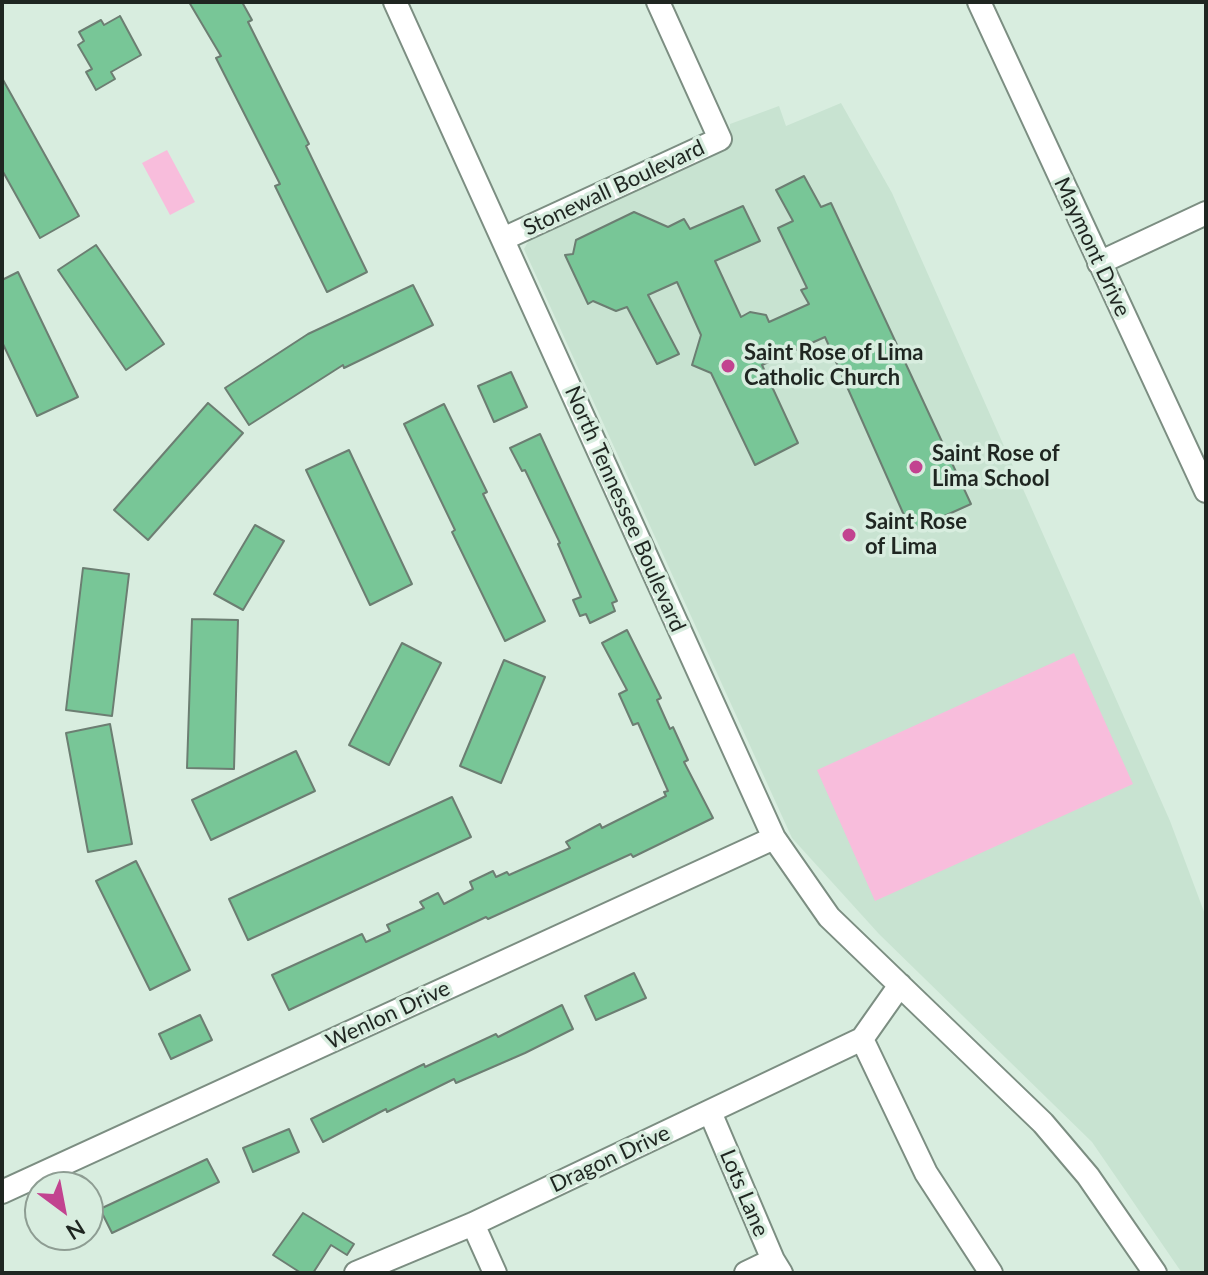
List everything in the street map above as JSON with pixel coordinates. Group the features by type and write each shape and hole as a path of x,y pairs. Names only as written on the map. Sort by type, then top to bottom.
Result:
{"street":[{"name":"North Tennessee Boulevard","path":"395,2 774,838 829,917 1043,1123 1088,1176 1155,1273"},
{"name":"Stonewall Boulevard","path":"503,239 720,139 658,2"},
{"name":"Maymont Drive","path":"979,2 1206,491"},
{"path":"1099,263 1206,213"},
{"name":"Wenlon Drive","path":"2,1192 774,838"},
{"path":"900,985 862,1039 926,1173 991,1273"},
{"name":"Dragon Drive","path":"356,1273 473,1224 862,1039"},
{"name":"Lots Lane","path":"710,1112 777,1267"},
{"path":"473,1224 495,1273"},
{"path":"746,1273 777,1267"}],"shaded area":[{"name":"Saint Rose of Lima","path":"841,103 892,193 1170,821 1206,917 1206,1273 1182,1273 1092,1142 879,934 792,838 524,249 531,236 730,141 730,124 779,106 786,126"},
{"path":"167,150 195,202 170,215 142,163"},
{"path":"1074,653 1133,784 875,901 817,770"}],"building":[{"path":"189,2 242,2 252,20 248,22 309,144 306,146 367,272 327,292 275,186 280,184 216,58 221,56"},
{"path":"120,16 141,55 111,72 115,79 96,90 86,72 92,69 78,45 84,41 79,32 101,20 104,25"},
{"path":"2,78 79,216 40,238 2,170"},
{"name":"Saint Rose of Lima Catholic Church","path":"804,176 821,207 831,203 971,504 911,531 825,337 762,365 798,443 755,465 711,373 692,365 701,335 677,282 648,295 679,354 657,364 627,307 616,311 593,301 588,304 565,255 573,254 576,240 634,212 668,227 684,219 690,229 743,206 760,241 715,261 741,317 750,312 766,315 769,322 809,304 801,290 807,288 778,228 793,221 776,190"},
{"path":"96,245 164,344 126,370 58,270"},
{"path":"18,272 78,397 37,416 2,342 2,280"},
{"path":"413,285 433,325 344,368 343,365 249,425 225,388 308,334"},
{"path":"511,372 527,407 494,422 478,386"},
{"path":"208,403 243,433 148,540 114,510"},
{"path":"444,404 487,492 483,494 545,621 505,641 404,424"},
{"path":"540,434 617,601 612,603 615,611 590,623 586,614 580,616 573,600 581,597 560,543 525,470 522,471 510,448"},
{"path":"349,450 412,584 370,605 306,470"},
{"path":"255,525 284,541 243,610 214,594"},
{"path":"83,568 129,574 112,716 66,710"},
{"path":"192,619 238,620 234,769 187,768"},
{"path":"627,630 661,698 657,700 670,729 673,727 688,760 684,762 713,818 633,857 631,854 488,919 486,917 289,1010 272,975 362,934 366,942 390,931 387,925 424,908 420,902 438,893 444,904 473,889 470,882 493,871 496,877 507,872 509,875 570,848 566,842 600,824 602,828 666,796 664,792 668,791 638,723 633,725 619,694 627,690 602,643"},
{"path":"402,643 441,663 389,765 349,745"},
{"path":"504,660 545,677 501,783 460,766"},
{"path":"110,724 132,844 88,852 66,733"},
{"path":"296,751 315,791 211,840 192,800"},
{"path":"452,797 471,837 248,940 229,899"},
{"path":"136,861 190,970 150,990 96,881"},
{"path":"634,973 646,998 596,1020 585,996"},
{"path":"562,1005 573,1029 525,1053 456,1083 454,1079 387,1112 386,1109 323,1142 311,1119 424,1064 425,1067 496,1034 498,1037"},
{"path":"200,1015 212,1040 171,1059 159,1034"},
{"path":"289,1129 299,1152 253,1172 243,1148"},
{"path":"207,1159 219,1182 112,1233 104,1217 104,1207"},
{"path":"303,1213 354,1244 347,1255 331,1245 313,1273 301,1273 273,1255"}],"place":[{"name":"Saint Rose of Lima Catholic Church","path":"728,366"},
{"name":"Saint Rose of Lima School","path":"916,467"},
{"name":"Saint Rose of Lima","path":"849,535"}]}
